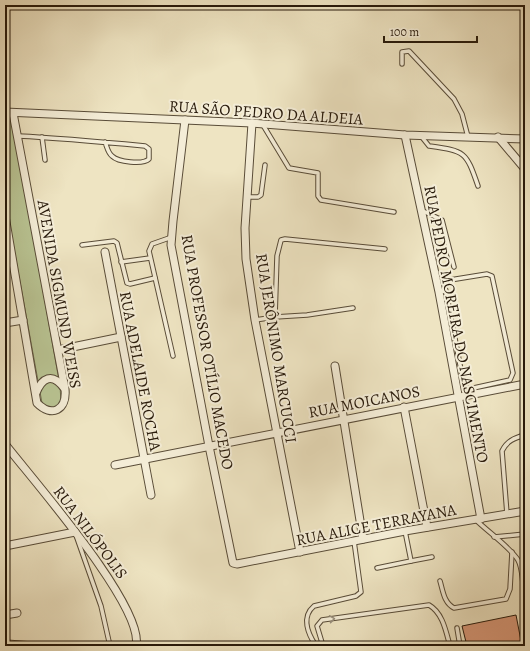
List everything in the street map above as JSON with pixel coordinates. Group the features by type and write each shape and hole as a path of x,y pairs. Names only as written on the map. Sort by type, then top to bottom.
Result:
{"street":[{"name":"RUA SÃO PEDRO DA ALDEIA","path":"9,113 252,123 405,135 525,139"},
{"name":"AVENIDA SIGMUND WEISS","path":"5,216 37,403 43,409 53,411 61,407 66,400 65,389 17,136 9,113"},
{"name":"RUA PROFESSOR OTÍLIO MACEDO","path":"185,120 171,245 233,563"},
{"name":"RUA JERÔNIMO MARCUCCI","path":"252,123 247,197 246,259 255,320 300,552"},
{"name":"RUA PEDRO MOREIRA DO NASCIMENTO","path":"405,135 442,292 457,398 478,519"},
{"path":"498,137 525,169"},
{"name":"RUA ADELAIDE ROCHA","path":"105,252 151,495"},
{"path":"5,323 23,320"},
{"path":"58,350 121,337"},
{"path":"335,366 363,539"},
{"path":"36,393 44,379 52,378 60,382 65,389"},
{"name":"RUA MOICANOS","path":"115,466 276,432 525,384"},
{"path":"404,407 427,527"},
{"name":"RUA NILÓPOLIS","path":"5,444 107,574 123,599 138,639 136,646"},
{"name":"RUA ALICE TERRAYANA","path":"233,563 237,564 405,531 525,511"},
{"path":"5,546 75,532"},
{"path":"5,615 17,613"}],"lane":[{"path":"402,64 402,52 409,51 445,88 462,114 468,137"},
{"path":"262,124 289,168 318,173 318,196 321,200 394,212"},
{"path":"420,135 429,146 454,150 465,155 469,160 478,186"},
{"path":"17,136 42,137 105,142 145,146 149,148 149,159 142,162 117,159 110,154 105,142"},
{"path":"42,137 45,160"},
{"path":"247,197 258,197 261,195 265,165"},
{"path":"422,210 442,220 454,267"},
{"path":"172,237 152,244 149,251 173,356"},
{"path":"275,317 277,256 281,240 285,239 385,249"},
{"path":"82,245 114,240 117,243 125,279 130,284 155,278"},
{"path":"121,262 150,258"},
{"path":"486,274 492,276 513,374 510,380 469,389 464,386 442,292 444,284 450,280 486,274"},
{"path":"255,320 275,317 307,316 352,308"},
{"path":"507,514 502,451 505,444 512,439 525,435"},
{"path":"478,519 494,537 512,552 519,561 524,583 525,625"},
{"path":"405,531 410,561"},
{"path":"75,532 101,606 110,646"},
{"path":"494,537 525,534"},
{"path":"316,646 309,635 307,618 309,610 314,606 356,596 361,592 354,541"},
{"path":"440,581 446,600 450,606 454,608 506,599 510,589 512,552"},
{"path":"377,568 432,557"},
{"path":"323,646 317,626 322,620 429,605 434,608 446,629 450,646"},
{"path":"457,628 460,646"},
{"path":"5,642 30,644 35,646"}],"green space":[{"path":"5,117 12,117 60,386 61,402 57,409 47,409 42,403 5,199"}],"building":[{"path":"516,615 522,646 467,646 462,626"}]}
